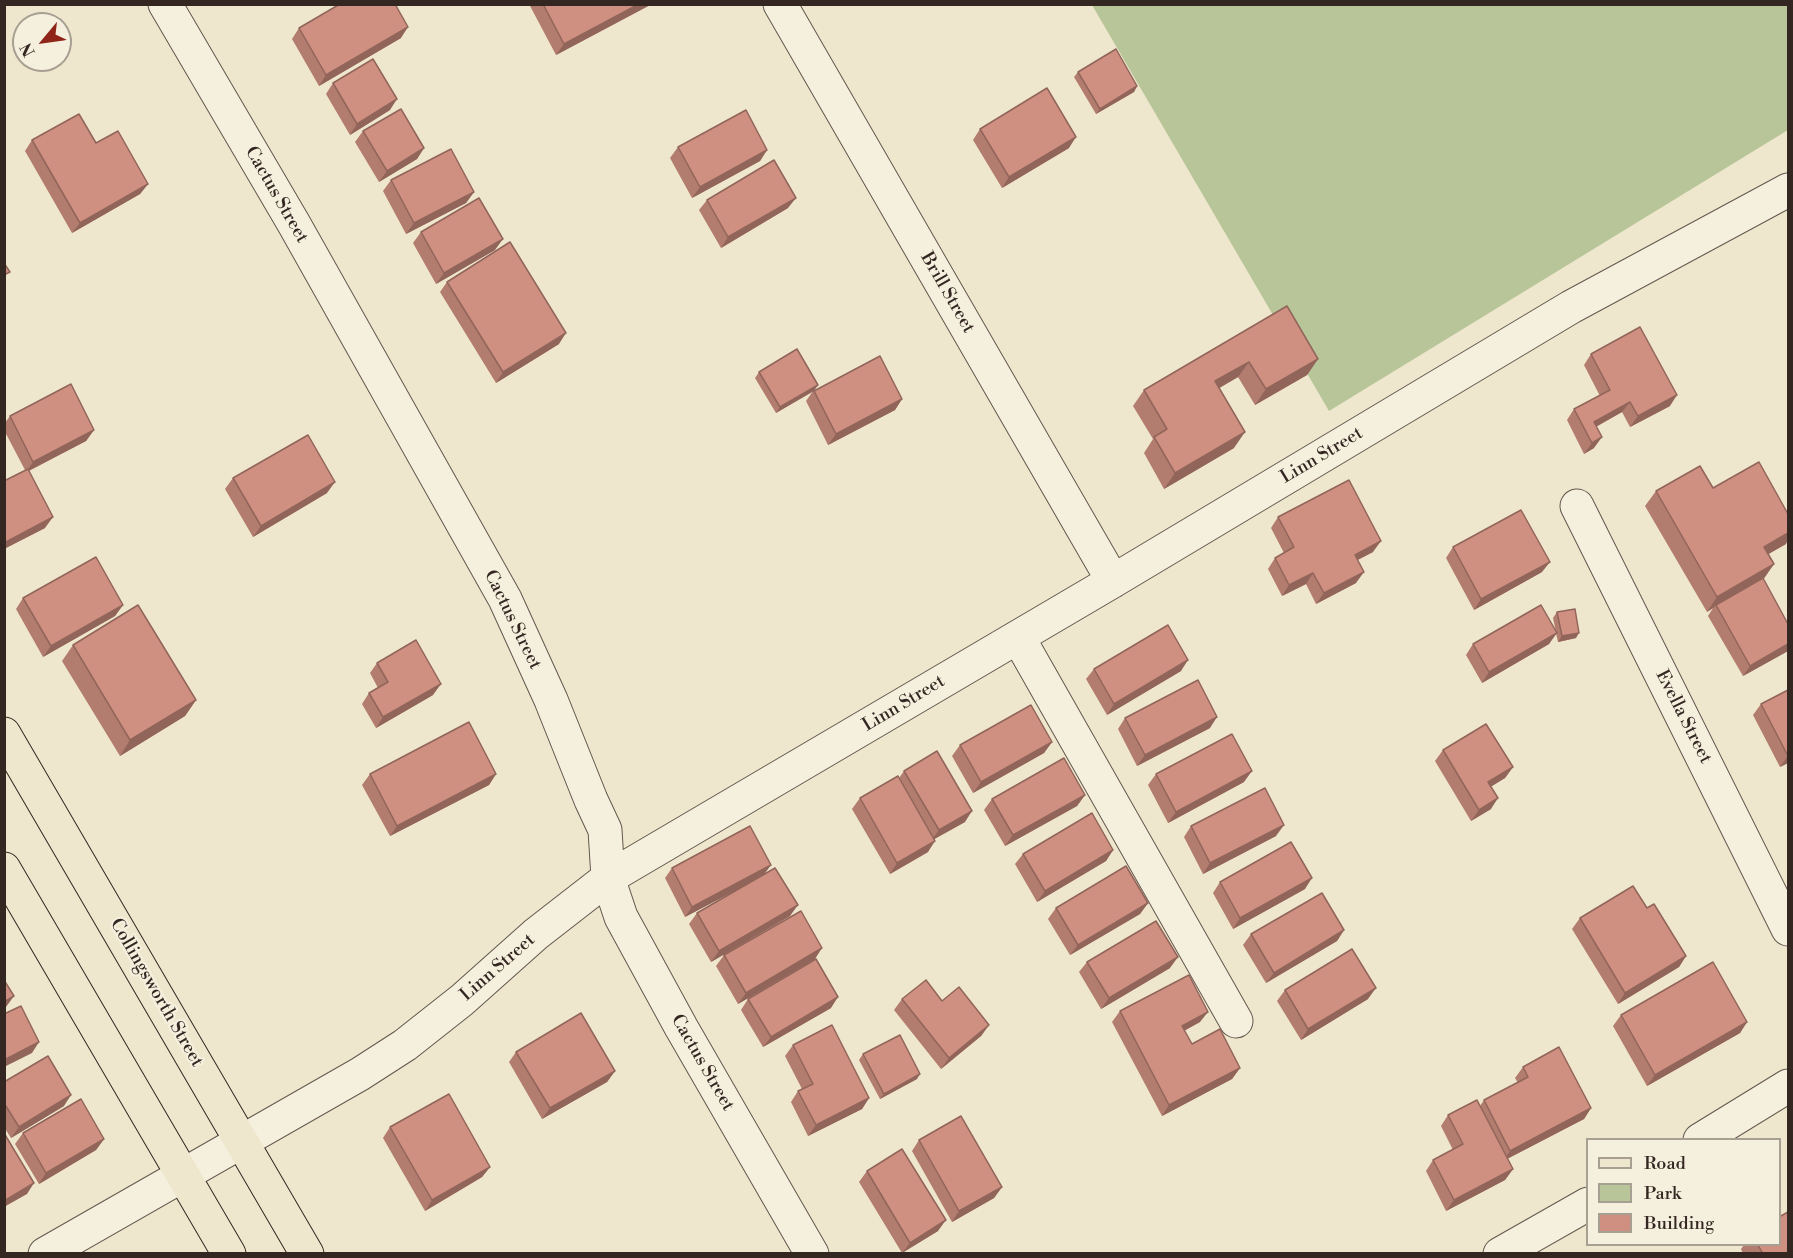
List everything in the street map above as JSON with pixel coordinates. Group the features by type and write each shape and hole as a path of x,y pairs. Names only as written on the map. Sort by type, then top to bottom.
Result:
{"main road":[{"name":"Collingsworth Street","path":"4,734 307,1254"},
{"path":"4,869 229,1254"}],"street":[{"name":"Cactus Street","path":"165,4 294,224 505,599 551,700 605,831 608,879 621,917 681,1027 812,1254"},
{"name":"Brill Street","path":"780,4 1113,581"},
{"name":"Linn Street","path":"45,1254 360,1074 405,1045 462,1000 536,934 608,879 1572,307 1788,190"},
{"name":"Evella Street","path":"1576,506 1788,929"},
{"path":"1018,637 1236,1021"},
{"path":"1703,1138 1788,1086"},
{"path":"1500,1254 1586,1205"}],"green space":[{"path":"1092,5 1788,5 1788,130 1329,411"}],"building":[{"path":"340,4 395,4 408,27 326,75 299,28"},
{"path":"543,4 639,4 564,44"},
{"path":"1116,49 1137,86 1100,109 1078,72"},
{"path":"373,59 397,99 357,124 333,83"},
{"path":"1047,88 1076,137 1009,177 980,129"},
{"path":"401,109 424,148 387,171 363,131"},
{"path":"746,110 767,150 700,187 678,147"},
{"path":"79,114 96,143 118,131 148,184 80,223 32,140"},
{"path":"451,149 474,192 414,223 391,180"},
{"path":"774,160 796,198 728,237 707,200"},
{"path":"479,198 503,239 444,273 421,232"},
{"path":"510,242 566,333 503,372 447,282"},
{"path":"4,263 10,272 4,275"},
{"path":"1287,306 1318,359 1266,389 1249,362 1215,381 1245,432 1175,473 1154,437 1167,429 1144,390"},
{"path":"1640,327 1677,395 1638,416 1630,402 1594,422 1602,437 1592,443 1574,409 1610,390 1591,354"},
{"path":"797,349 818,385 780,407 759,372"},
{"path":"880,356 902,399 836,434 814,391"},
{"path":"71,384 94,430 33,462 10,416"},
{"path":"308,435 335,482 261,526 233,478"},
{"path":"1759,462 1788,514 1788,533 1764,547 1774,564 1717,597 1656,491 1700,466 1713,488"},
{"path":"28,469 53,517 4,543 4,481"},
{"path":"1349,480 1381,541 1355,555 1364,572 1324,593 1313,573 1289,585 1275,558 1294,547 1278,517"},
{"path":"1521,510 1550,562 1481,599 1453,547"},
{"path":"96,557 123,605 51,646 23,598"},
{"path":"1763,578 1788,624 1788,644 1750,666 1716,605"},
{"path":"138,605 196,700 130,740 73,645"},
{"path":"1541,605 1557,633 1489,672 1473,644"},
{"path":"1575,609 1579,633 1562,636 1557,612"},
{"path":"1168,625 1188,660 1114,704 1094,669"},
{"path":"416,640 441,684 383,717 369,693 388,682 377,663"},
{"path":"1198,680 1217,717 1145,755 1125,718"},
{"path":"1788,690 1788,756 1761,704"},
{"path":"1031,705 1052,742 981,782 960,745"},
{"path":"469,722 496,774 397,826 370,774"},
{"path":"1486,724 1513,767 1488,782 1498,798 1479,810 1443,750"},
{"path":"1232,734 1252,771 1176,812 1156,774"},
{"path":"937,751 972,811 939,830 904,771"},
{"path":"1064,758 1085,795 1013,835 992,799"},
{"path":"898,776 935,841 897,863 860,798"},
{"path":"1265,788 1284,825 1210,863 1191,826"},
{"path":"1092,813 1113,850 1045,891 1023,854"},
{"path":"750,826 771,865 692,907 672,868"},
{"path":"1291,842 1312,878 1240,918 1220,882"},
{"path":"1126,866 1148,903 1078,945 1056,908"},
{"path":"775,868 798,905 719,951 697,913"},
{"path":"1633,886 1647,908 1654,904 1686,956 1625,993 1580,918"},
{"path":"1322,893 1344,930 1274,973 1251,934"},
{"path":"801,911 822,948 746,993 724,955"},
{"path":"1156,921 1178,957 1109,998 1087,962"},
{"path":"1352,949 1376,988 1308,1029 1285,990"},
{"path":"816,959 838,997 771,1037 748,999"},
{"path":"1713,962 1747,1022 1655,1075 1621,1015"},
{"path":"1189,975 1208,1012 1182,1026 1192,1044 1220,1029 1240,1068 1169,1105 1120,1011"},
{"path":"4,980 14,996 4,1002"},
{"path":"926,980 942,1001 959,987 989,1025 949,1058 902,999"},
{"path":"21,1006 39,1042 4,1060 4,1014"},
{"path":"581,1013 615,1071 550,1108 516,1052"},
{"path":"832,1025 869,1098 816,1125 798,1091 813,1084 793,1045"},
{"path":"900,1035 920,1074 884,1094 863,1054"},
{"path":"1559,1047 1591,1108 1510,1151 1484,1100 1528,1077 1523,1067"},
{"path":"48,1056 71,1095 19,1127 4,1103 4,1082"},
{"path":"449,1094 490,1167 432,1200 390,1127"},
{"path":"81,1099 104,1139 46,1173 23,1133"},
{"path":"1477,1100 1513,1169 1454,1200 1433,1160 1463,1144 1448,1115"},
{"path":"961,1116 1002,1187 959,1211 919,1140"},
{"path":"4,1133 34,1183 4,1201"},
{"path":"902,1149 946,1220 910,1243 867,1171"},
{"path":"1788,1212 1788,1254 1763,1254 1759,1246 1781,1246 1781,1216"}]}
